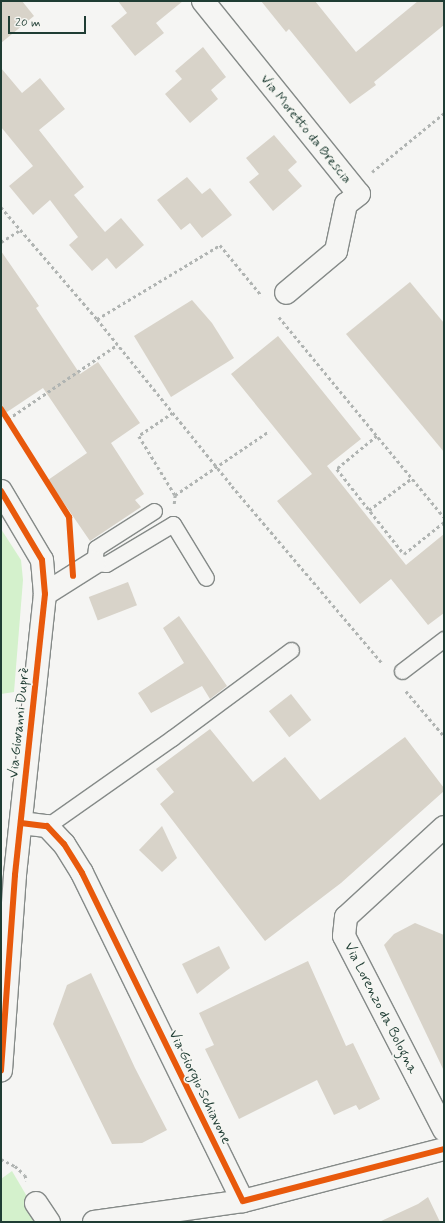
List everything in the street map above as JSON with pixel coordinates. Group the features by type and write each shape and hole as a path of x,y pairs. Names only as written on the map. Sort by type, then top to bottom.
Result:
{"street":[{"name":"Via Moretto da Brescia","path":"203,1 359,194 346,204 336,251 286,293"},
{"name":"Via Giovanni Duprè","path":"1,491 42,560 45,594 15,875 1,1071"},
{"path":"45,594 94,563"},
{"path":"21,823 47,826"},
{"name":"Via Giorgio Schiavone","path":"47,826 64,844 82,873 243,1201"},
{"name":"Via Lorenzo da Bologna","path":"444,827 346,916 344,936 444,1130"},
{"path":"94,1222 186,1215 444,1149"},
{"path":"36,1203 48,1222"}],"lane":[{"path":"154,512 96,548 94,563 106,564 173,524 206,578"},
{"path":"402,671 444,639"},
{"path":"47,826 172,738 291,650"}],"path":[{"path":"354,188 444,113"},
{"path":"1,208 97,320 216,466 383,665"},
{"path":"1,242 20,230"},
{"path":"97,320 220,245 266,301"},
{"path":"276,313 444,517"},
{"path":"8,419 117,345"},
{"path":"173,413 139,436 175,495 269,431"},
{"path":"377,436 337,469 404,554 444,522"},
{"path":"369,510 412,478"},
{"path":"403,688 444,736"},
{"path":"1,1159 15,1166 25,1175 36,1203"}],"green space":[{"path":"1,529 21,560 23,580 14,692 1,694"},
{"path":"12,1171 42,1222 1,1222 1,1179"}],"building":[{"path":"1,1 22,1 34,16 1,43"},
{"path":"118,1 183,1 156,23 164,33 135,56 111,26 127,13"},
{"path":"261,1 315,1 356,52 418,1 444,1 444,25 374,82 376,85 350,104 289,29 286,32"},
{"path":"203,47 226,77 211,90 218,99 190,123 165,94 182,79 175,71"},
{"path":"1,68 22,93 40,78 65,109 39,130 84,187 74,195 105,232 121,218 144,245 116,269 107,258 92,271 69,245 78,237 50,200 33,215 9,186 33,166 1,127"},
{"path":"274,135 297,162 288,170 302,186 273,211 249,182 259,174 246,158"},
{"path":"187,177 202,194 210,188 232,215 202,238 190,223 181,230 157,200"},
{"path":"1,251 39,306 36,308 80,374 98,362 140,423 111,443 144,494 135,500 141,507 90,541 48,480 87,453 43,388 1,416"},
{"path":"410,282 444,323 444,452 346,334"},
{"path":"192,300 212,323 234,358 171,397 134,336"},
{"path":"278,336 361,439 327,466 406,565 444,534 444,613 428,625 391,579 360,604 277,501 312,474 231,374"},
{"path":"128,582 137,605 98,620 89,597"},
{"path":"179,616 227,686 210,699 202,686 151,713 138,693 184,663 163,628"},
{"path":"291,694 311,720 289,737 269,711"},
{"path":"210,729 253,782 285,757 320,800 405,737 444,788 444,791 341,883 265,941 160,804 174,792 156,769"},
{"path":"162,826 177,858 162,872 139,850"},
{"path":"415,923 444,935 444,1071 384,945 394,934"},
{"path":"219,946 230,968 197,994 182,964"},
{"path":"308,961 346,1046 353,1043 380,1099 359,1110 356,1105 334,1115 317,1080 239,1119 205,1049 214,1045 199,1013"},
{"path":"91,973 135,1068 167,1130 142,1143 112,1144 53,1024 67,985"},
{"path":"428,1197 440,1222 379,1222 418,1204"}],"cycle path":[{"path":"1,409 69,517 73,576"},
{"path":"1,491 42,560 45,594 15,875 1,1071"},
{"path":"21,823 47,826 64,844 82,873 243,1201 444,1149"}]}
